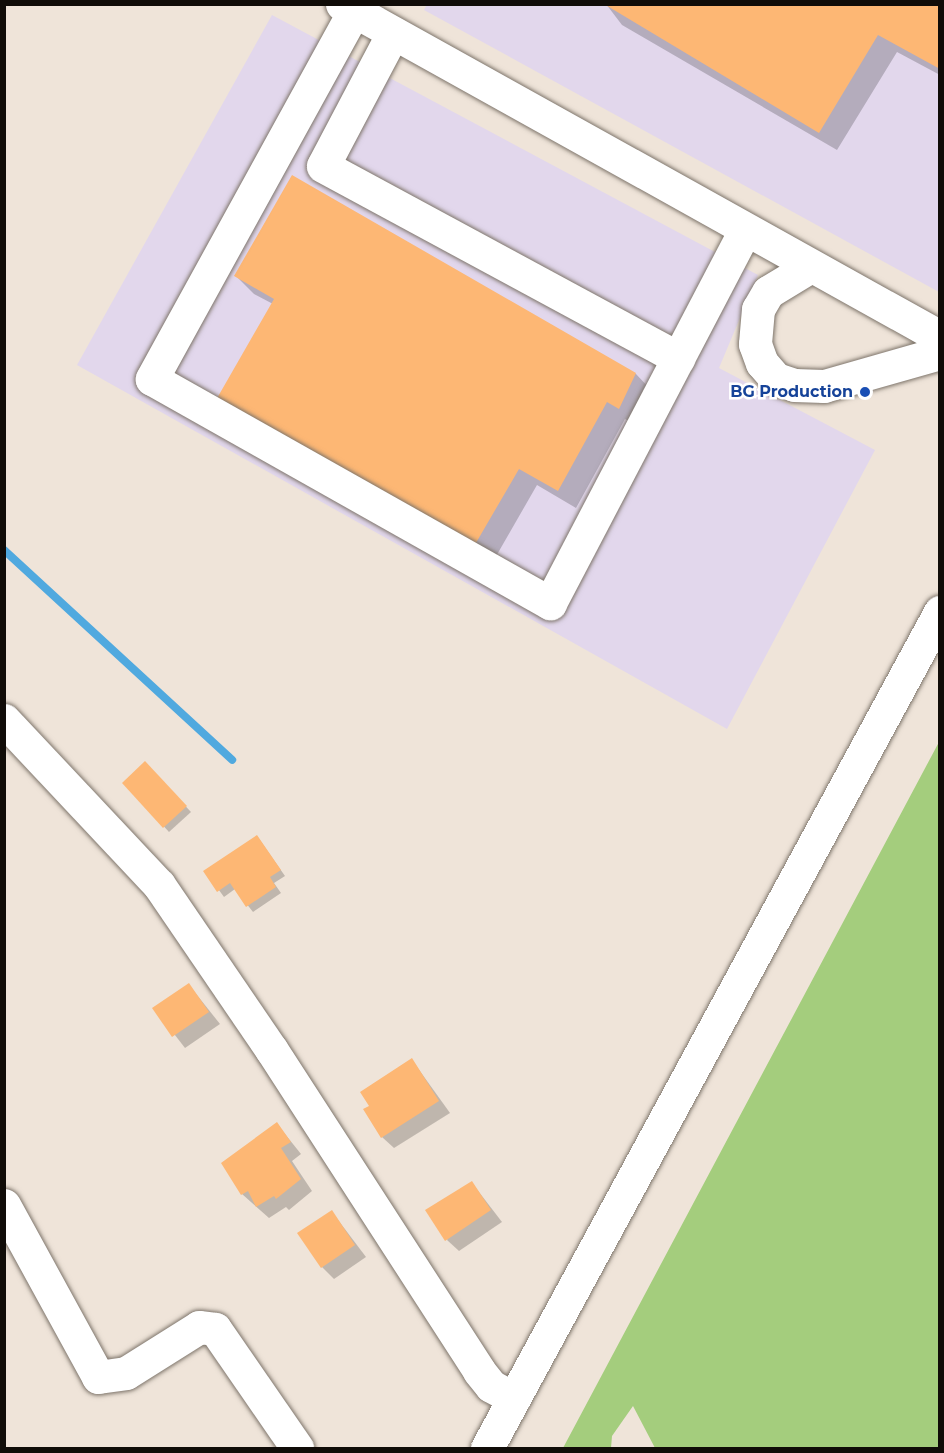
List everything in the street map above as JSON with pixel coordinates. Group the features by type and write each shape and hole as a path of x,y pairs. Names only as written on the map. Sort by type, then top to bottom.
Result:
{"main road":[{"path":"746,230 550,603 152,379 348,8 939,337"},
{"path":"393,33 323,166 678,358"},
{"path":"811,266 768,292 758,309 755,344 762,363 776,379 794,385 824,386 939,353"},
{"path":"487,1449 939,612"},
{"path":"4,720 159,885 271,1049 479,1371 491,1386 514,1398"},
{"path":"4,1205 98,1377 126,1373 199,1327 215,1329 297,1449"}],"shaded area":[{"path":"427,4 939,5 939,292 424,10"},
{"path":"272,15 758,275 719,368 875,450 727,729 77,365"}],"green space":[{"path":"939,742 939,1448 655,1448 633,1406 612,1436 611,1448 563,1448"}],"building":[{"path":"604,4 940,4 940,69 878,35 819,133"},
{"path":"292,175 636,373 619,409 607,402 558,491 519,469 473,548 216,400 274,299 234,276"},
{"path":"145,761 187,806 163,828 122,783"},
{"path":"257,835 281,870 270,877 276,887 246,907 230,883 217,892 203,871"},
{"path":"189,983 209,1012 172,1037 152,1008"},
{"path":"412,1058 439,1101 381,1138 363,1109 369,1106 360,1092"},
{"path":"277,1122 291,1142 281,1148 301,1179 276,1199 274,1196 256,1207 248,1191 241,1195 221,1163"},
{"path":"472,1181 491,1210 445,1241 425,1210"},
{"path":"332,1210 355,1245 321,1268 297,1233"}],"waterway":[{"path":"4,550 232,760"}],"place":[{"name":"BG Production","path":"865,392"}]}
